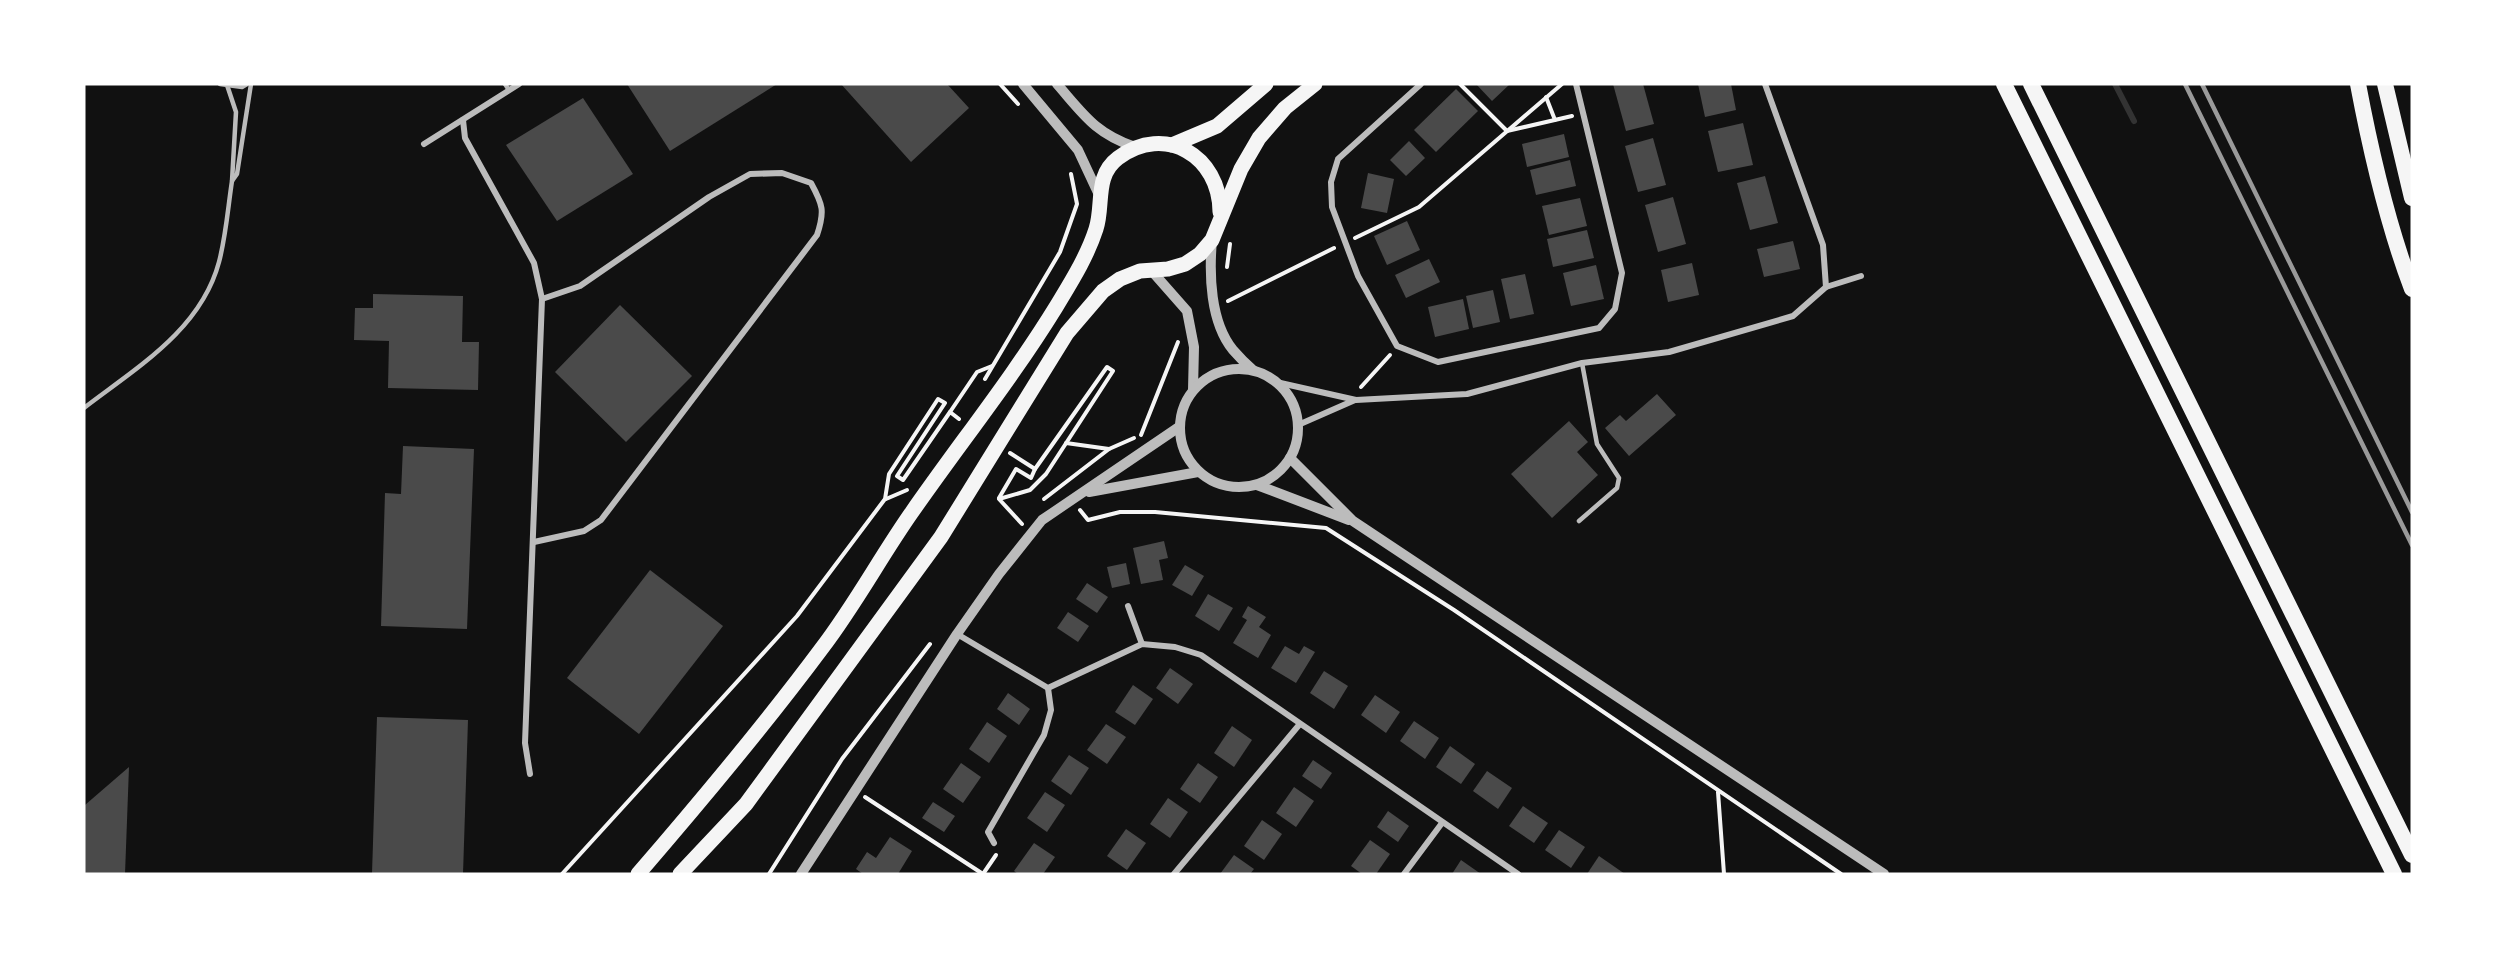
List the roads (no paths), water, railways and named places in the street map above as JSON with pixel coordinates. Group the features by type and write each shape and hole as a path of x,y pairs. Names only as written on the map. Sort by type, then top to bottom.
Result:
{"highway":[{"path":"2004,84 2394,874"},
{"path":"2031,84 2412,855"},
{"path":"2358,84 2371,149 2400,259 2412,289"},
{"path":"2385,84 2412,198"}],"main road":[{"path":"1172,145 1217,126 1266,84"},
{"path":"680,874 746,804 940,537 1067,333 1103,291 1120,279 1150,269 1168,269 1185,264 1200,254 1212,240 1241,169 1260,138 1286,108 1315,84"},
{"path":"638,874 717,781 823,647 911,513 1056,308 1087,253 1097,227 1099,195 1108,168 1116,159 1135,147 1154,143 1172,145 1194,155 1211,172 1220,194 1220,218"}],"street":[{"path":"424,144 463,120 507,87 519,84"},
{"path":"1023,84 1078,150 1099,195"},
{"path":"1057,84 1094,127 1110,139 1135,147"},
{"path":"1421,84 1338,159 1331,182 1332,207 1358,276 1397,346 1438,362 1599,328 1615,309 1622,273 1576,84"},
{"path":"1765,84 1823,245 1826,287"},
{"path":"463,120 465,138 534,263 542,299 525,744 530,774"},
{"path":"534,542 584,531 601,520 817,235 823,215 820,201 811,183 782,173 750,174 709,197 580,286 542,299"},
{"path":"1212,240 1209,271 1221,326 1231,348 1253,370 1276,382 1353,399 1467,394 1582,363 1669,352 1793,316 1826,287 1861,276"},
{"path":"1150,269 1187,311 1194,347 1193,390"},
{"path":"1253,370 1236,369 1220,372 1205,379 1193,390 1183,407 1179,427 1181,443 1187,459 1198,472 1211,481 1226,486 1257,485 1353,521"},
{"path":"1257,485 1281,470 1290,458 1296,442 1298,425 1291,401 1276,382"},
{"path":"1298,425 1353,399"},
{"path":"801,874 957,634 999,574 1042,520 1179,427"},
{"path":"1290,458 1353,521 1884,874"},
{"path":"1084,493 1198,472"},
{"path":"1128,606 1142,644"},
{"path":"957,634 1048,688"},
{"path":"1048,688 1142,644 1175,647 1201,655 1299,725 1518,874"},
{"path":"994,843 988,832 1044,735 1051,710 1048,688"},
{"path":"1174,874 1299,725"},
{"path":"1404,874 1442,823"}],"lane":[{"path":"220,84 242,87 247,84"},
{"path":"232,181 237,174 251,84"},
{"path":"84,408 158,351 186,324 206,295 219,263 232,181 236,112 227,85"},
{"path":"1579,521 1617,488 1619,478 1597,444 1582,363"}],"waterway":[{"path":"2115,84 2134,121"}],"railway":[{"path":"2185,84 2412,545"},
{"path":"2202,84 2412,512"}]}
